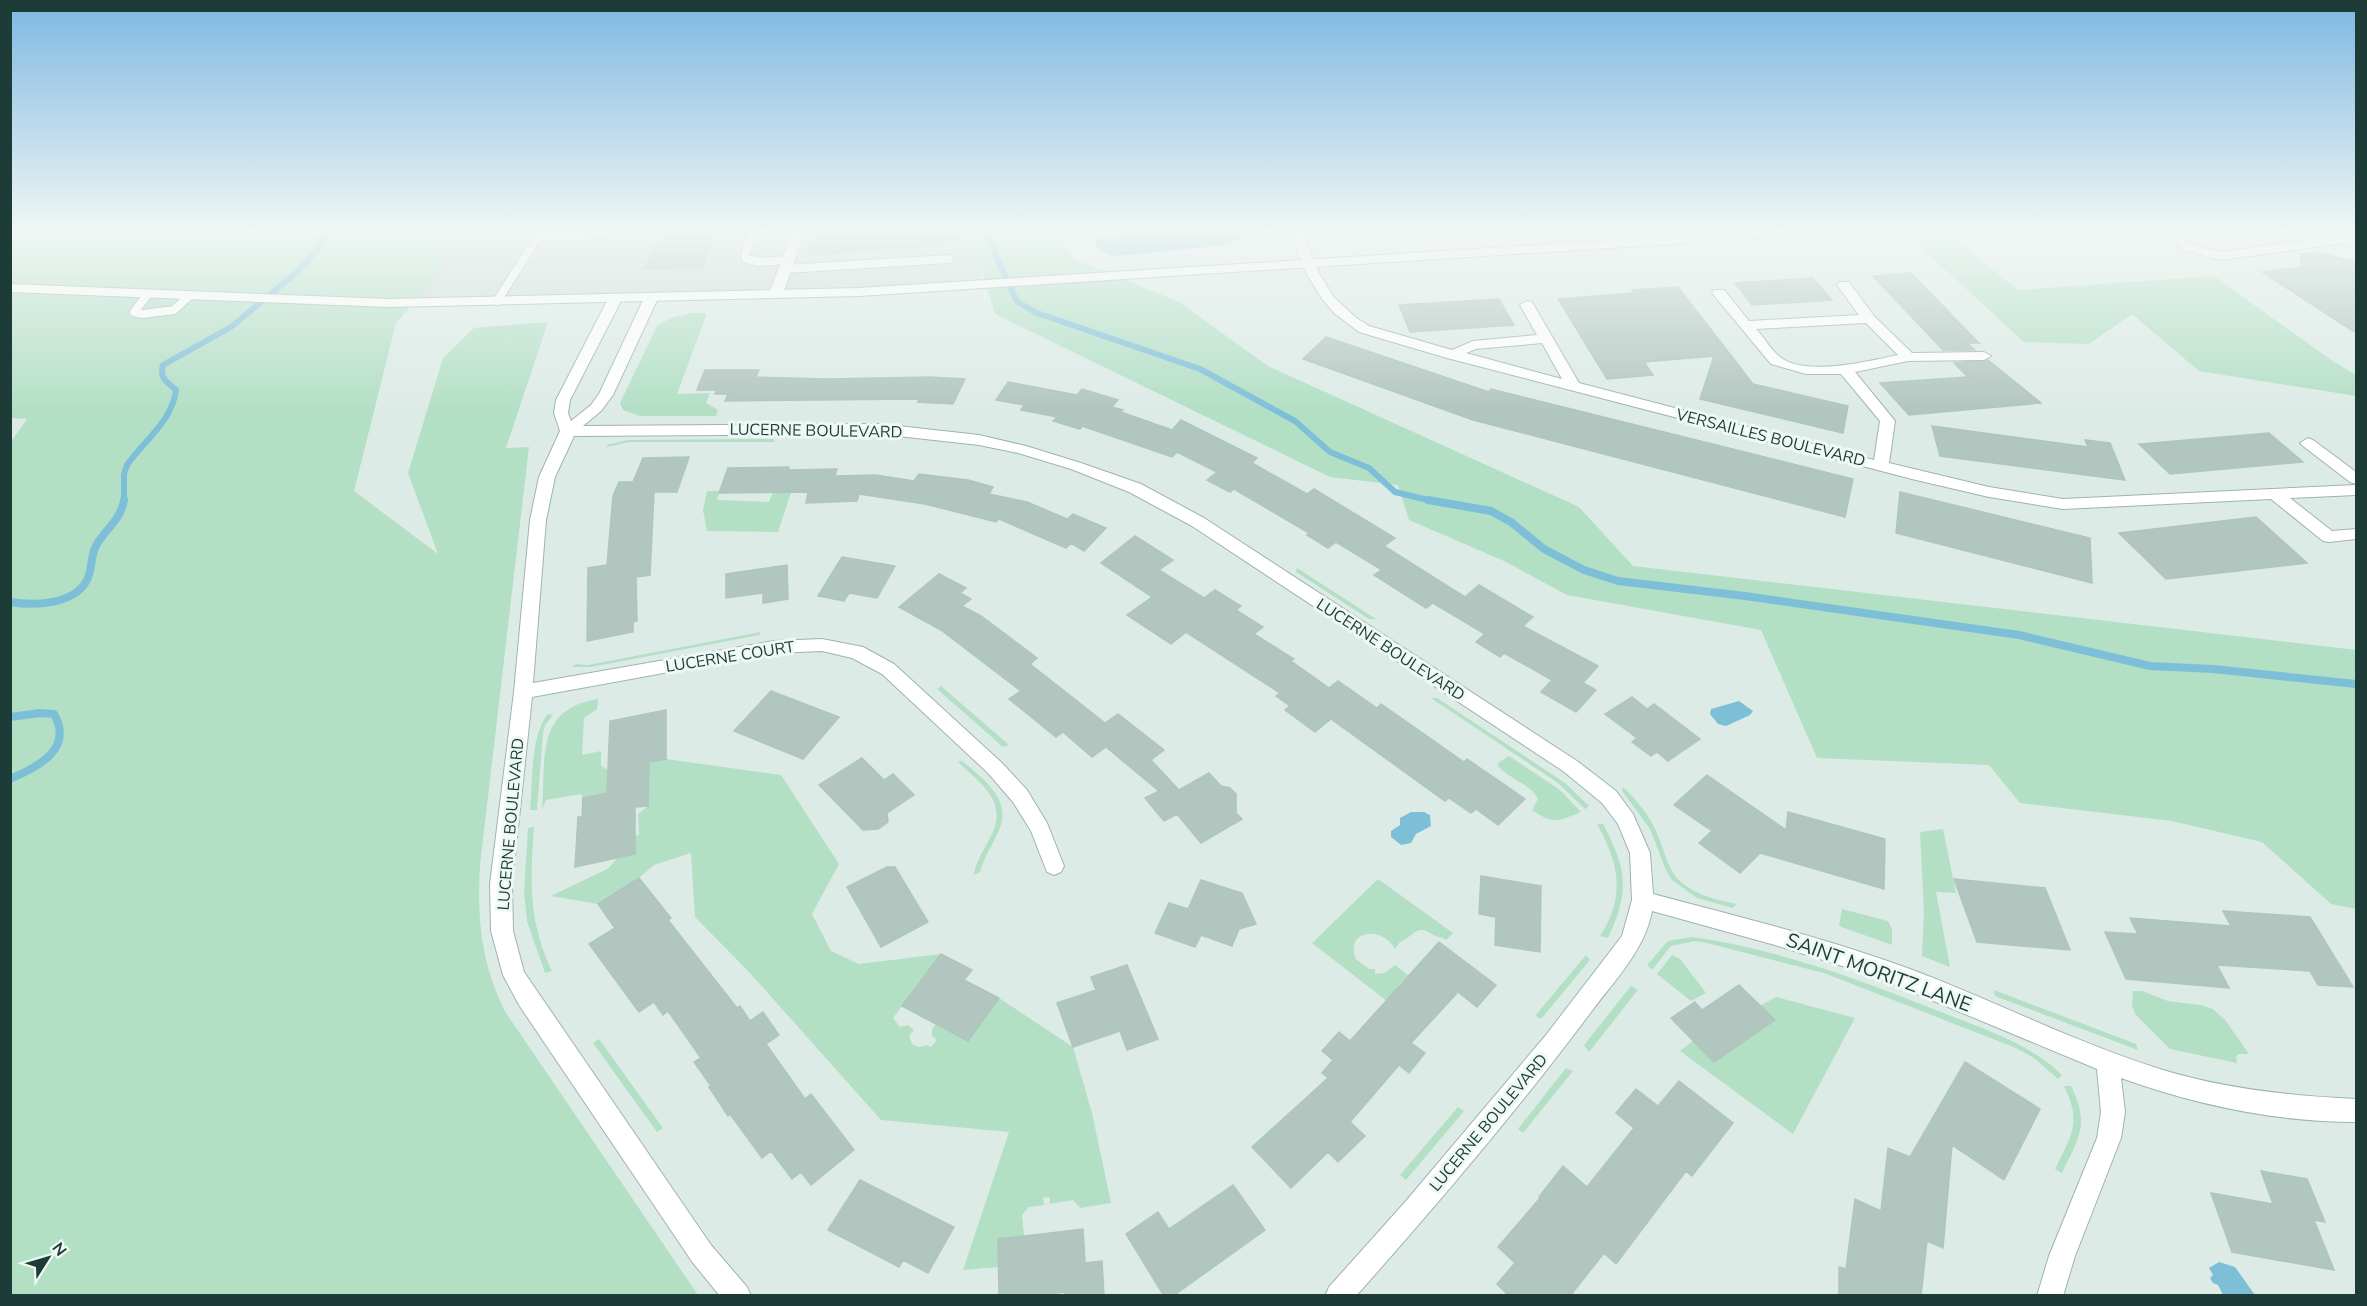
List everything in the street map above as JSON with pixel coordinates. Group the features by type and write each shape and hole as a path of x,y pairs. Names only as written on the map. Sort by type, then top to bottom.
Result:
{"street":[{"path":"55,290 389,303 615,299 874,290"},
{"path":"776,294 777,290"},
{"name":"VERSAILLES BOULEVARD","path":"1322,290 1346,319 1364,328 1452,355 1881,465 2024,499 2063,504 2356,490"},
{"path":"1848,290 1869,319 1908,357"},
{"path":"1719,293 1776,361 1806,370 1845,370 1908,357 1984,356"},
{"name":"LUCERNE BOULEVARD","path":"651,298 601,402 568,431 542,492 531,584 523,692 501,884 502,931 514,975 702,1254 738,1296"},
{"path":"568,431 561,413 563,400 615,299"},
{"path":"1527,305 1574,387"},
{"path":"1746,325 1869,319"},
{"path":"1452,355 1473,345 1546,338"},
{"path":"1845,370 1888,421 1881,465"},
{"name":"LUCERNE BOULEVARD","path":"568,431 844,428 903,430 979,440 1021,449 1124,483 1176,509 1223,538 1570,766 1597,787 1616,806 1626,820 1642,863 1643,900 1636,929 1618,959 1450,1170 1338,1296"},
{"path":"2308,443 2356,479"},
{"path":"2275,494 2329,537 2356,534"},
{"name":"LUCERNE COURT","path":"523,692 774,647 822,645 857,652 880,664 914,691 995,768 1020,796 1040,829 1054,866"},
{"name":"SAINT MORITZ LANE","path":"1643,900 1818,946 1904,977 2108,1062 2165,1082 2278,1104 2356,1111"},
{"path":"2050,1296 2062,1256 2109,1137 2113,1112 2108,1062"}],"lane":[{"path":"497,301 504,290"},
{"path":"148,294 134,312 142,314 174,310 189,296"}],"shaded area":[{"path":"425,290 888,290 808,295 416,300"}],"green space":[{"path":"11,290 425,290 396,323 354,491 438,554 408,473 443,358 474,328 548,322 506,448 529,447 480,865 479,904 482,941 491,977 506,1013 698,1295 11,1295 10,443 27,419 11,418"},
{"path":"988,290 1150,290 1179,302 1268,366 1579,507 1633,566 2356,650 2356,909 2331,904 2262,842 2172,821 2020,803 1989,765 1817,758 1761,630 1567,595 1504,561 1409,520 1398,485 1330,477 995,314"},
{"path":"1967,290 2233,290 2331,360 2356,375 2356,396 2199,371 2132,314 2089,344 2024,342"},
{"path":"692,313 707,313 677,394 710,393 706,403 718,410 716,416 640,416 623,410 620,403 657,326 671,318"},
{"path":"773,439 775,442 629,442 607,447 607,445 627,440"},
{"path":"793,486 778,532 707,531 703,510 707,491 720,491 717,500 769,502 775,487"},
{"path":"1297,568 1376,619 1369,619 1296,572"},
{"path":"761,632 759,635 591,667 573,667 575,664 588,665"},
{"path":"941,686 1009,745 1003,747 937,689"},
{"path":"1431,698 1437,698 1565,783 1589,806 1585,809 1558,783"},
{"path":"598,699 597,709 584,718 582,755 601,751 601,766 608,770 666,759 781,775 839,864 812,914 831,951 859,964 941,954 893,1018 900,1027 908,1025 914,1030 909,1036 912,1044 919,1047 927,1045 931,1047 937,1040 932,1036 932,1029 936,1024 968,1041 999,998 1073,1047 1092,1113 1111,1203 1080,1208 1073,1200 1050,1204 1050,1197 1043,1198 1044,1205 1029,1207 1022,1215 1024,1236 998,1239 999,1267 963,1270 1009,1132 881,1120 750,973 695,917 691,853 654,865 639,878 598,904 551,896 609,868 617,858 635,854 635,836 639,835 638,814 648,806 648,785 583,798 581,794 546,800 542,809 545,754 554,725 563,713 578,705"},
{"path":"548,714 553,715 545,725 543,733 537,810 530,810 535,746 542,723"},
{"path":"1509,756 1560,790 1581,812 1567,818 1551,820 1532,810 1538,799 1535,794 1498,766 1498,763"},
{"path":"962,761 993,790 1002,809 999,830 980,872 974,875 978,860 996,824 997,813 990,794 958,762"},
{"path":"1623,787 1650,819 1669,864 1680,881 1699,894 1736,904 1733,908 1697,898 1672,880 1650,829 1622,791"},
{"path":"1597,824 1603,824 1611,840 1621,867 1623,880 1620,907 1608,938 1600,936 1614,908 1616,880 1610,852"},
{"path":"534,827 532,900 538,935 552,971 545,973 527,921 524,893 528,828"},
{"path":"1943,829 1956,893 1936,892 1950,967 1922,956 1924,912 1920,832"},
{"path":"1378,879 1453,933 1446,940 1419,930 1400,942 1395,949 1382,936 1374,934 1366,934 1355,942 1356,959 1369,969 1375,969 1375,974 1385,973 1395,965 1408,975 1398,986 1400,988 1387,1001 1312,943"},
{"path":"1842,909 1888,921 1892,929 1892,945 1839,926"},
{"path":"1692,937 1756,949 1880,988 2020,1045 2062,1075 2058,1079 2034,1058 2016,1048 1824,973 1695,941 1671,946 1652,970 1647,965 1668,941"},
{"path":"1586,955 1590,960 1541,1019 1535,1016"},
{"path":"1672,955 1680,959 1706,993 1691,1001 1657,974"},
{"path":"1631,986 1638,990 1589,1052 1584,1045"},
{"path":"1994,990 2136,1044 2138,1050 1995,996"},
{"path":"2133,991 2142,991 2168,1001 2213,1009 2226,1021 2249,1054 2238,1054 2237,1063 2170,1049 2135,1014 2132,1005"},
{"path":"1776,997 1855,1018 1793,1134 1680,1051 1693,1041 1714,1062 1774,1020 1760,1006"},
{"path":"599,1039 663,1128 657,1132 593,1043"},
{"path":"1566,1068 1573,1071 1523,1133 1518,1129"},
{"path":"2064,1086 2071,1086 2077,1099 2081,1121 2077,1140 2062,1173 2055,1169 2070,1137 2074,1119"},
{"path":"1458,1107 1464,1111 1406,1180 1400,1175"}],"water":[{"path":"1739,701 1753,711 1750,715 1726,726 1718,724 1710,714 1711,709"},
{"path":"1411,812 1424,812 1430,815 1431,826 1416,834 1411,843 1401,845 1391,837 1391,831 1400,825 1400,818"},
{"path":"2219,1262 2235,1267 2255,1295 2223,1295 2218,1285 2210,1278 2213,1275 2209,1268"}],"building":[{"path":"1632,290 1680,290 1753,384 1848,406 1843,433 1700,399 1714,356 1644,362 1653,375 1607,379 1558,299 1634,293"},
{"path":"1740,290 1823,290 1832,300 1752,305"},
{"path":"1886,290 1927,290 1979,343 1967,343 1975,350 1943,350"},
{"path":"2290,290 2356,290 2356,333"},
{"path":"1499,299 1514,325 1410,332 1399,305"},
{"path":"1326,337 1489,392 1491,389 1853,479 1845,517 1473,420 1303,359"},
{"path":"1988,360 2041,403 1909,415 1880,383 1968,377 1954,363"},
{"path":"705,370 759,370 756,377 965,379 953,404 918,402 919,399 725,401 728,394 715,394 717,390 697,390"},
{"path":"1008,382 1077,395 1082,389 1118,400 1112,407 1172,430 1181,420 1257,458 1252,463 1307,494 1314,489 1395,538 1384,546 1465,597 1479,585 1533,617 1523,626 1598,666 1583,683 1596,690 1576,712 1541,692 1552,680 1504,653 1500,657 1476,642 1485,634 1433,603 1426,608 1374,575 1382,570 1336,542 1328,548 1307,535 1309,533 1234,489 1230,492 1207,480 1217,472 1177,452 1172,457 1082,426 1080,429 1053,421 1057,417 1021,410 1024,405 996,400"},
{"path":"1932,426 2088,447 2085,440 2110,443 2125,480 1940,456"},
{"path":"2269,433 2303,462 2170,474 2139,444"},
{"path":"689,457 677,492 654,492 650,575 636,577 637,621 633,622 633,632 587,641 588,568 607,565 613,496 619,482 633,482 643,458"},
{"path":"789,467 788,470 837,469 835,476 876,475 914,481 919,474 968,480 993,487 989,494 1027,502 1067,519 1073,514 1106,528 1084,551 1071,543 1066,548 999,519 996,522 925,504 859,494 857,501 806,503 808,492 719,493 728,468"},
{"path":"1900,492 2090,538 2092,583 1896,533"},
{"path":"2256,517 2307,563 2166,579 2119,533"},
{"path":"1135,536 1173,560 1159,570 1204,598 1215,590 1241,606 1236,610 1263,627 1254,634 1294,659 1291,661 1329,688 1338,681 1377,708 1381,704 1464,762 1467,759 1525,799 1498,825 1476,809 1471,813 1449,798 1445,801 1331,719 1315,732 1285,710 1290,706 1276,696 1280,693 1186,632 1171,644 1127,615 1152,597 1101,563"},
{"path":"842,557 895,566 877,598 849,593 844,601 818,596"},
{"path":"787,565 788,599 763,603 763,593 726,598 726,574"},
{"path":"939,574 966,588 960,593 971,599 962,606 981,616 1037,658 1030,664 1105,723 1118,714 1164,750 1151,760 1179,790 1209,773 1221,786 1230,788 1236,794 1236,813 1242,819 1201,843 1177,814 1164,821 1145,798 1159,791 1106,747 1092,757 1063,732 1056,737 1009,699 1021,691 941,630 899,607"},
{"path":"771,691 839,717 803,759 734,731"},
{"path":"1632,697 1647,709 1654,704 1700,739 1668,761 1657,752 1651,756 1632,742 1637,738 1605,714"},
{"path":"666,710 666,759 649,762 648,806 635,807 635,854 575,867 578,817 582,817 583,798 607,793 610,721"},
{"path":"862,758 884,780 893,774 914,795 887,813 888,822 878,829 863,830 819,785"},
{"path":"1707,775 1786,830 1788,812 1885,839 1884,889 1760,853 1740,873 1699,843 1712,831 1674,805"},
{"path":"887,867 895,867 928,922 881,947 847,887"},
{"path":"1481,876 1541,886 1540,952 1495,945 1496,917 1479,914"},
{"path":"639,878 671,918 668,920 737,1008 740,1006 750,1021 763,1012 779,1035 766,1044 805,1099 811,1094 854,1150 811,1185 801,1172 792,1179 771,1151 762,1158 730,1114 728,1116 709,1087 711,1086 694,1062 701,1058 668,1011 663,1015 654,1002 639,1012 589,944 615,928 598,904"},
{"path":"1954,879 2045,888 2070,950 1977,942"},
{"path":"1201,880 1242,893 1256,924 1239,929 1232,946 1201,935 1195,947 1155,933 1169,903 1188,909"},
{"path":"2223,911 2310,917 2353,987 2318,985 2310,971 2217,965 2229,988 2126,979 2105,932 2138,934 2130,918 2231,926"},
{"path":"1439,942 1496,985 1477,1007 1458,992 1411,1043 1425,1053 1409,1073 1399,1065 1350,1122 1365,1136 1338,1162 1328,1152 1291,1188 1252,1147 1328,1078 1322,1073 1333,1060 1322,1051 1339,1032 1350,1041"},
{"path":"941,954 972,970 964,980 999,998 968,1041 902,1006"},
{"path":"1127,965 1158,1039 1127,1050 1120,1031 1073,1047 1057,1003 1096,990 1091,977"},
{"path":"1739,985 1775,1020 1714,1062 1671,1018 1695,1002 1702,1010"},
{"path":"1965,1062 2040,1109 2004,1180 1952,1145 1943,1248 1927,1241 1921,1296 1839,1296 1839,1267 1846,1269 1855,1199 1881,1211 1888,1148 1910,1157"},
{"path":"1679,1081 1733,1123 1692,1176 1686,1171 1616,1264 1604,1253 1570,1296 1509,1296 1497,1284 1515,1263 1498,1247 1540,1198 1563,1166 1587,1187 1634,1128 1616,1113 1636,1089 1658,1106"},
{"path":"2261,1171 2307,1179 2325,1222 2314,1220 2334,1270 2232,1252 2211,1193 2273,1204"},
{"path":"860,1180 954,1227 928,1273 903,1260 899,1267 828,1230"},
{"path":"1233,1185 1265,1230 1173,1296 1164,1296 1126,1234 1158,1212 1169,1229"},
{"path":"1083,1229 1085,1263 1102,1261 1104,1296 1065,1296 1065,1292 1031,1296 999,1296 998,1239"}],"waterway":[{"path":"124,500 124,474 127,465 163,421 173,401 176,390 163,377 163,365 231,327 275,290"},
{"path":"1011,290 1019,303 1037,313 1200,369 1295,421 1330,452 1369,468 1395,492 1436,502"},
{"path":"10,602 30,604 53,602 73,595 81,588 89,575 95,548 117,518 124,500"},
{"path":"1428,500 1491,511 1511,522 1544,549 1584,570 1618,581 1745,596 2019,635 2150,666 2213,669 2356,684"},
{"path":"10,717 40,713 54,714 59,726 60,737 56,747 42,762 10,779"}]}
